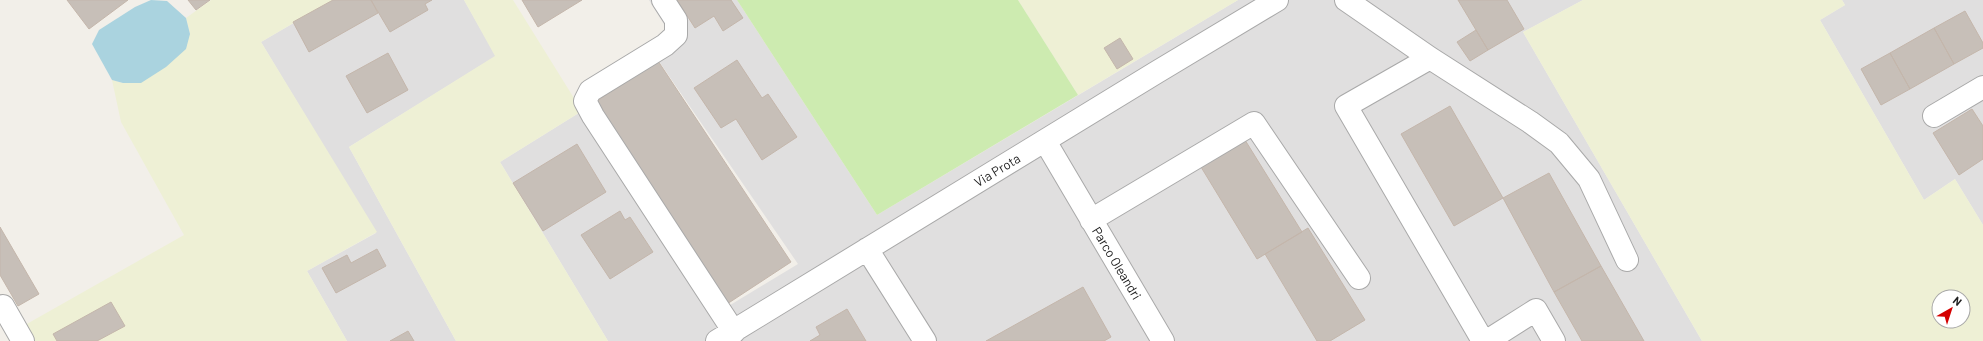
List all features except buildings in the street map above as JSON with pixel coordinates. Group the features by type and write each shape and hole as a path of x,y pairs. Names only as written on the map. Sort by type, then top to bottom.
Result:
{"street":[{"path":"663,0 676,20 676,35 665,45 590,91 585,101 725,336"},
{"name":"Via Prota","path":"725,336 1277,0"},
{"path":"1346,0 1430,58 1530,122 1559,144 1589,179 1627,260"},
{"path":"1430,58 1346,106 1483,341"},
{"path":"1934,116 1983,87"},
{"path":"1091,220 1254,124 1359,278"},
{"name":"Parco Oleandri","path":"1045,141 1163,341"},
{"path":"867,249 925,341"},
{"path":"3,306 23,341"},
{"path":"1487,341 1536,310 1554,341"}],"shaded area":[{"path":"333,0 464,0 496,56 349,147 456,341 347,341 307,271 376,233 261,42"},
{"path":"649,0 737,0 877,215 1238,0 1583,0 1523,32 1702,341 608,341 500,162 582,111 727,307 798,264 658,60 668,31"},
{"path":"1842,0 1983,0 1983,225 1955,179 1924,200 1820,20 1845,5"}],"green space":[{"path":"211,0 333,0 261,42 377,232 307,271 347,341 34,341 25,325 184,235 121,122 112,80 123,83 190,34 186,18"},
{"path":"464,0 513,0 582,111 500,162 608,341 456,341 349,147 495,56"},
{"path":"737,0 1018,0 1078,95 877,215"},
{"path":"1018,0 1238,0 1078,95"},
{"path":"1583,0 1842,0 1845,5 1820,20 1924,200 1955,179 1983,225 1983,341 1702,341 1523,32"}],"water":[{"path":"151,0 167,1 186,18 190,34 186,49 166,67 141,83 123,83 112,80 92,44 99,30 135,7"}]}
